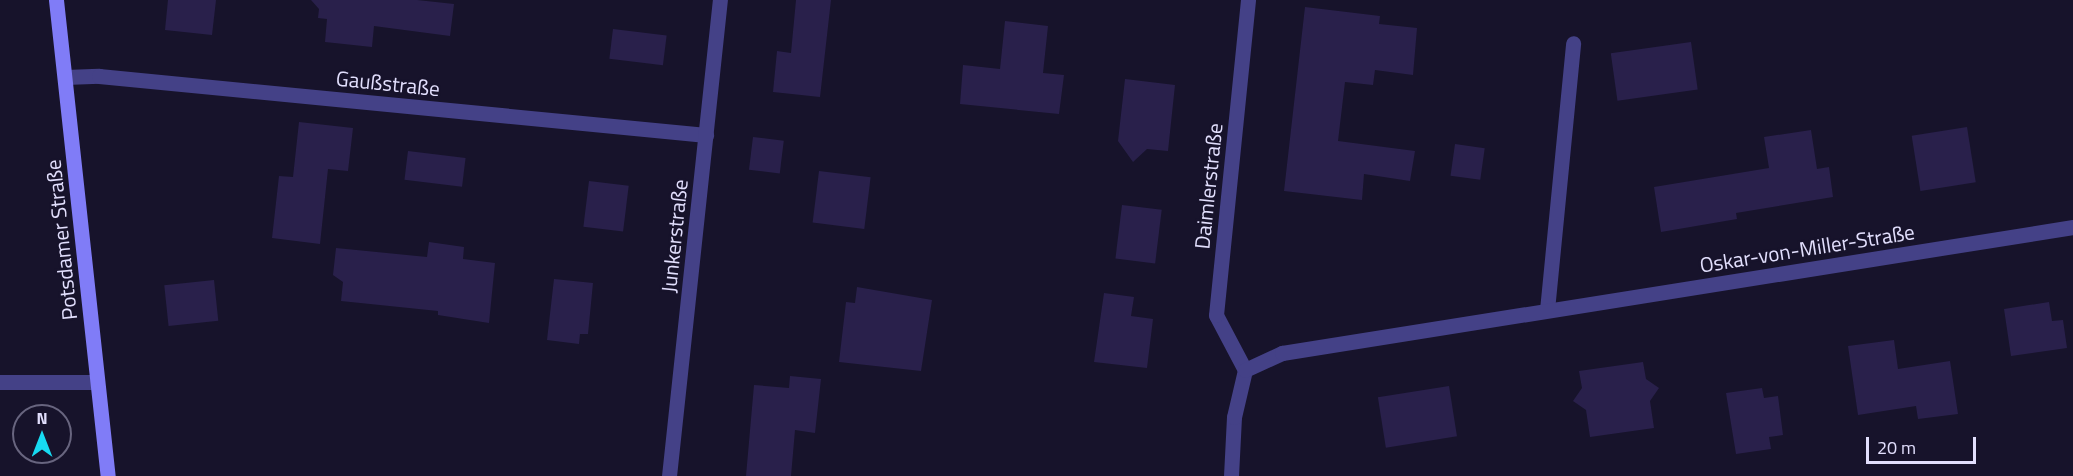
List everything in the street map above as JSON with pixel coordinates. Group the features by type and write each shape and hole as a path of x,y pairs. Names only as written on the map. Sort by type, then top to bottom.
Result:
{"street":[{"name":"Potsdamer Straße","path":"56,0 108,476"},
{"name":"Junkerstraße","path":"669,476 720,0"},
{"name":"Daimlerstraße","path":"1245,370 1216,315 1248,0"},
{"path":"1547,310 1573,43"},
{"name":"Gaußstraße","path":"65,77 99,76 706,135"},
{"name":"Oskar-von-Miller-Straße","path":"1245,370 1282,353 2073,227"},
{"path":"1231,476 1234,417 1245,370"},
{"path":"0,382 97,382"}],"building":[{"path":"168,0 216,0 212,35 165,30"},
{"path":"311,0 417,0 454,4 450,36 374,26 372,47 325,42 327,19 318,18 319,9"},
{"path":"796,0 831,0 820,97 773,92 777,51 791,53"},
{"path":"1305,7 1380,16 1379,24 1417,28 1413,75 1375,70 1373,85 1345,82 1338,141 1415,151 1410,181 1364,174 1362,200 1284,191"},
{"path":"1005,21 1048,26 1043,73 1064,75 1059,114 960,104 963,65 1000,69"},
{"path":"613,29 667,36 663,65 609,59"},
{"path":"1691,42 1698,90 1617,101 1611,53"},
{"path":"1125,79 1175,85 1168,151 1147,149 1133,162 1118,141"},
{"path":"299,122 353,128 348,171 328,169 320,244 272,238 279,176 293,177"},
{"path":"1967,127 1976,182 1920,191 1912,136"},
{"path":"1811,130 1817,169 1829,167 1833,197 1736,213 1737,219 1661,232 1654,187 1769,168 1764,137"},
{"path":"753,137 784,141 780,174 749,170"},
{"path":"1455,144 1485,148 1480,180 1451,176"},
{"path":"408,151 466,158 462,187 404,180"},
{"path":"819,171 871,177 864,229 813,223"},
{"path":"589,181 629,186 623,232 583,227"},
{"path":"1122,205 1162,210 1155,263 1115,259"},
{"path":"429,242 464,247 463,259 495,263 489,323 438,315 438,311 341,301 343,282 333,275 336,248 427,257"},
{"path":"554,279 593,283 588,334 580,334 579,344 547,340"},
{"path":"214,280 218,321 169,326 164,285"},
{"path":"857,287 932,300 921,371 839,362 846,302 855,303"},
{"path":"1104,293 1134,297 1131,316 1153,319 1147,368 1094,362"},
{"path":"2049,302 2052,321 2063,320 2067,348 2011,356 2004,309"},
{"path":"1894,340 1898,369 1950,361 1958,414 1918,419 1916,406 1858,415 1848,346"},
{"path":"1643,362 1646,379 1659,388 1650,401 1654,428 1590,437 1586,410 1573,401 1582,388 1579,371"},
{"path":"790,376 821,379 815,433 795,430 791,476 746,476 754,385 789,388"},
{"path":"1449,386 1457,436 1386,448 1378,397"},
{"path":"1762,388 1764,398 1778,396 1783,435 1769,437 1771,449 1736,454 1726,393"}]}
